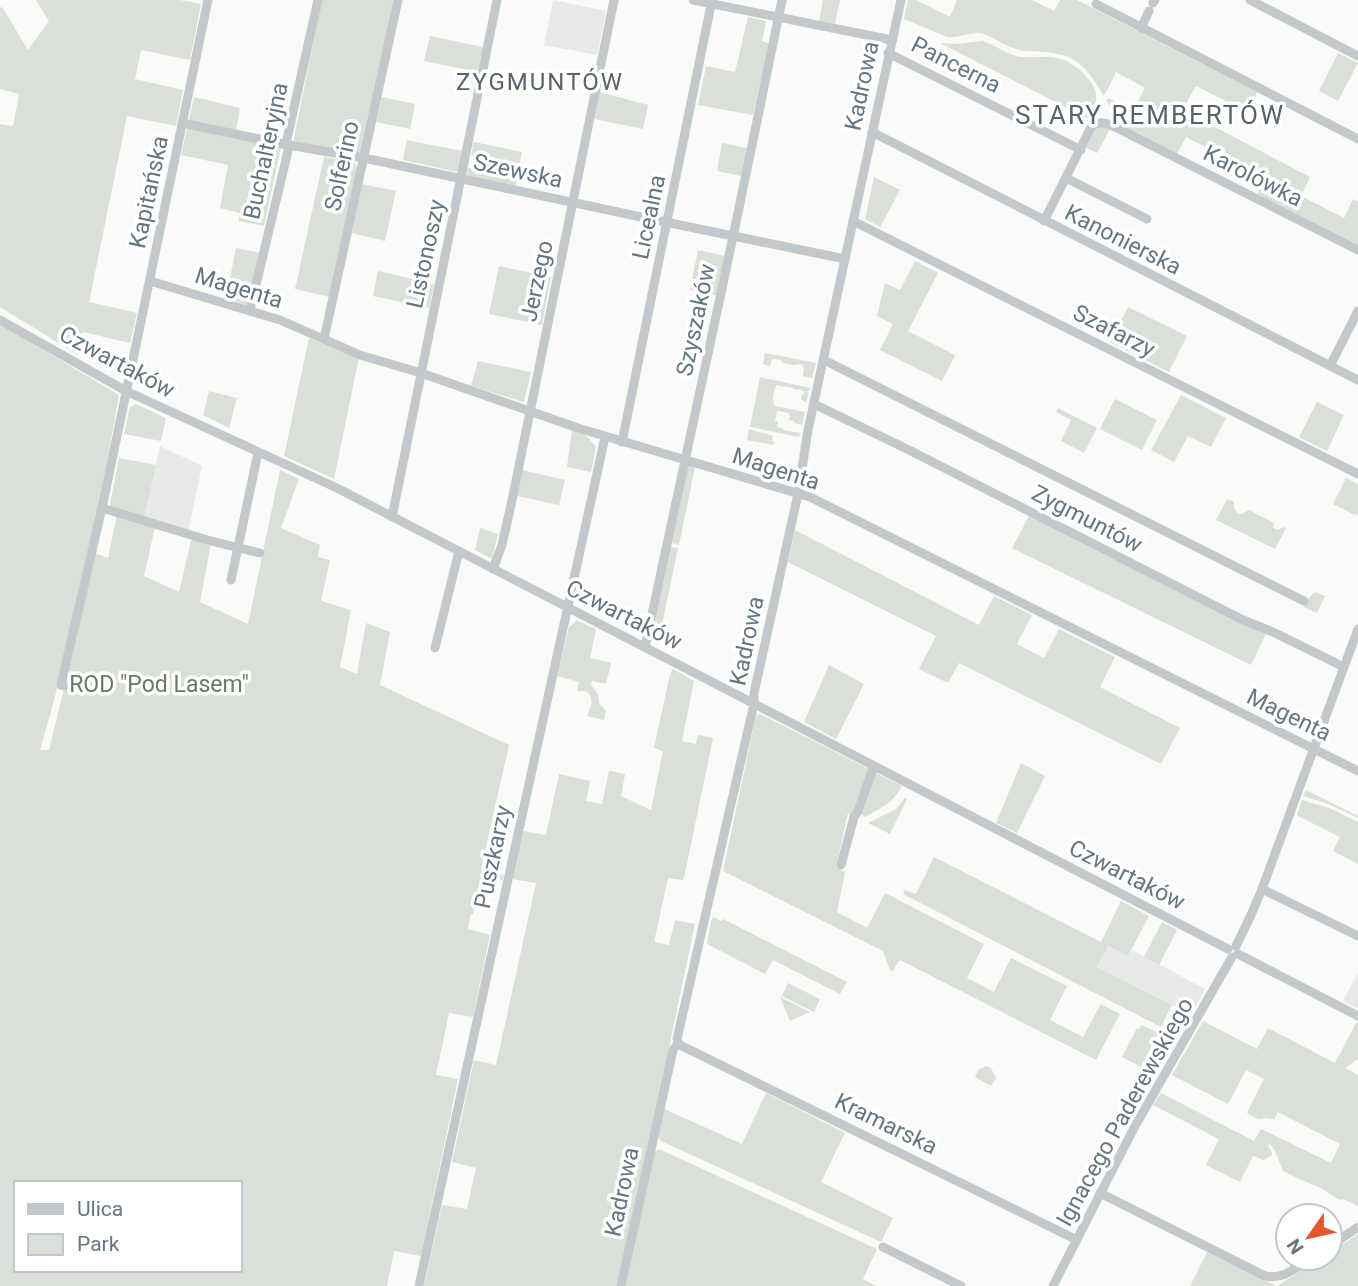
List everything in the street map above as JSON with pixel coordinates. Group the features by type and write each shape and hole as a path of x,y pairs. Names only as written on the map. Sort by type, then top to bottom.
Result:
{"street":[{"name":"Kapitańska","path":"64,686 61,685 87,580 208,0"},
{"name":"Buchalteryjna","path":"250,310 277,199 287,139 318,0"},
{"name":"Solferino","path":"324,339 398,0"},
{"name":"Listonoszy","path":"392,517 497,0"},
{"name":"Jerzego","path":"493,569 502,545 614,0"},
{"path":"693,0 892,40"},
{"name":"Szyszaków","path":"645,647 782,0"},
{"name":"Kadrowa","path":"621,1286 754,704 754,693 798,494 814,404 901,0"},
{"path":"1251,0 1358,56"},
{"name":"Licealna","path":"622,442 712,2"},
{"path":"1096,4 1358,139"},
{"path":"1141,28 1152,5"},
{"name":"Pancerna","path":"888,53 1080,150"},
{"name":"Karolówka","path":"1080,150 1093,124 1102,122 1114,126 1358,250"},
{"name":"Szewska","path":"183,123 364,158 845,259"},
{"name":"Kanonierska","path":"872,132 1358,380"},
{"path":"1044,221 1080,150"},
{"path":"1066,178 1147,219"},
{"name":"Szafarzy","path":"853,221 1358,474"},
{"name":"Magenta","path":"150,281 280,320 360,355 421,373 605,437 810,497 1358,771"},
{"path":"1330,366 1358,311"},
{"name":"Czwartaków","path":"0,320 126,391 337,488 1358,1016"},
{"path":"824,360 1304,601"},
{"name":"Zygmuntów","path":"814,404 1241,619 1344,667"},
{"name":"Puszkarzy","path":"419,1286 605,437"},
{"path":"231,580 258,453"},
{"path":"102,508 260,553"},
{"path":"435,648 459,551"},
{"name":"Ignacego Paderewskiego","path":"1053,1286 1135,1126 1251,915 1358,632"},
{"path":"841,865 854,817 874,766"},
{"path":"1262,889 1358,936"},
{"name":"Kramarska","path":"678,1043 1076,1240"},
{"path":"1100,1193 1268,1277 1275,1278 1289,1272"},
{"path":"883,1247 961,1286"}],"shaded area":[{"path":"553,0 606,11 597,55 544,45"},
{"path":"160,446 202,466 188,532 144,518"},
{"path":"1108,946 1128,956 1132,950 1205,989 1191,1015 1097,967"},
{"path":"1358,972 1358,1009 1343,1001"}],"green space":[{"path":"36,0 180,0 201,4 190,60 141,50 135,79 183,90 176,126 127,116 89,302 137,313 130,343 83,332 78,355 0,307 0,124 13,126 19,94 0,89 0,8 2,7 28,50 49,21"},
{"path":"322,0 394,0 360,154 293,143"},
{"path":"823,0 840,0 835,24 819,21"},
{"path":"908,0 916,0 950,17 957,0 1032,0 1054,11 1060,0 1077,0 1257,92 1247,112 1196,86 1184,107 1197,114 1196,117 1310,177 1301,196 1344,218 1353,199 1358,202 1358,246 1257,195 1264,178 1186,137 1177,154 1125,130 1106,100 1109,98 1133,110 1145,88 1116,72 1103,95 1087,71 1066,56 1017,49 979,33 947,37 904,19"},
{"path":"748,17 766,21 762,41 769,44 753,115 698,105 706,66 735,72"},
{"path":"430,36 483,47 477,72 424,61"},
{"path":"983,41 1013,55 1057,58 1075,66 1090,81 1096,93 1091,120 940,43"},
{"path":"1338,53 1358,63 1338,101 1319,91"},
{"path":"599,92 648,105 643,129 595,119"},
{"path":"194,97 240,108 236,130 189,120"},
{"path":"382,97 415,104 410,129 376,122"},
{"path":"1100,125 1110,129 1097,153 1085,147 1094,128"},
{"path":"187,128 281,147 264,226 239,221 240,213 220,208 228,165 181,155"},
{"path":"407,140 462,151 458,172 403,160"},
{"path":"474,142 522,152 519,165 471,155"},
{"path":"722,143 747,148 741,176 717,171"},
{"path":"324,157 354,162 357,168 329,297 295,289"},
{"path":"468,168 517,178 515,187 469,176"},
{"path":"874,177 900,190 880,227 865,219"},
{"path":"362,184 396,191 385,241 352,233"},
{"path":"236,248 259,253 249,304 246,305 226,298"},
{"path":"698,250 725,256 716,295 690,290"},
{"path":"915,261 938,273 908,331 955,355 942,381 880,350 893,324 877,316 885,283 900,290"},
{"path":"499,266 551,277 542,325 489,314"},
{"path":"378,271 434,284 429,308 373,296"},
{"path":"1128,307 1187,336 1169,372 1110,342"},
{"name":"ROD \"Pod Lasem\"","path":"0,324 119,395 84,574 40,750 49,750 94,553 108,558 117,515 155,527 144,576 179,592 192,537 211,543 200,602 248,624 280,470 299,479 281,528 320,545 318,557 330,560 321,601 351,610 340,667 357,674 366,623 390,632 380,685 509,745 481,869 504,875 502,880 484,876 471,914 468,929 490,935 473,1017 449,1013 436,1075 458,1079 421,1256 394,1251 387,1286 0,1286"},
{"path":"309,338 359,357 334,479 284,456"},
{"path":"765,353 816,363 812,378 803,376 804,368 801,364 793,365 772,359 770,366 763,364"},
{"path":"478,361 531,372 524,402 471,386"},
{"path":"760,377 810,388 805,392 776,385 774,393 775,406 805,412 802,425 793,420 789,421 788,413 777,411 777,427 800,433 799,437 750,427"},
{"path":"209,391 237,398 229,428 203,415"},
{"path":"805,392 809,393 806,402 801,396"},
{"path":"1181,395 1226,418 1211,447 1188,436 1174,462 1151,450"},
{"path":"1115,399 1157,420 1142,450 1100,429"},
{"path":"1317,402 1344,415 1327,451 1299,437"},
{"path":"136,404 166,418 161,441 124,434 130,407"},
{"path":"1058,408 1097,428 1084,453 1061,441 1071,420 1056,412"},
{"path":"749,429 773,436 773,445 747,440"},
{"path":"572,430 585,434 596,447 591,472 567,467"},
{"path":"119,458 156,465 144,518 113,509 110,504"},
{"path":"688,465 695,467 679,545 672,543"},
{"path":"522,470 565,480 559,505 517,496"},
{"path":"1346,478 1358,484 1357,516 1333,504"},
{"path":"1227,499 1234,502 1237,513 1242,514 1249,510 1274,523 1273,528 1286,528 1275,549 1216,520"},
{"path":"1029,516 1267,632 1251,665 1012,548"},
{"path":"480,528 498,534 492,559 475,550"},
{"path":"795,530 979,625 994,596 1032,615 1017,644 1044,658 1059,629 1115,657 1100,687 1180,728 1161,764 959,663 948,683 919,669 936,636 788,562"},
{"path":"671,547 678,548 658,644 651,641"},
{"path":"1315,592 1325,596 1317,613 1304,607"},
{"path":"576,620 596,629 590,658 611,663 606,684 592,681 591,685 606,711 604,720 587,716 591,700 586,691 577,691 579,682 557,676 569,627"},
{"path":"829,665 864,684 836,739 804,722"},
{"path":"673,669 694,681 682,741 696,744 698,735 713,738 684,878 668,878 654,942 669,945 675,920 695,924 619,1286 424,1286 442,1205 467,1209 476,1168 452,1162 474,1060 496,1065 536,883 512,879 523,831 546,835 559,774 590,781 586,801 602,804 609,771 625,774 621,796 651,810 663,751 654,748"},
{"path":"760,714 869,769 852,815 848,813 836,867 845,872 837,912 867,928 885,893 984,944 967,978 994,992 1011,958 1067,986 1050,1020 1083,1037 1101,1004 1120,1014 1096,1060 900,960 892,972 883,951 723,871 756,716"},
{"path":"1021,763 1045,776 1017,833 996,823"},
{"path":"874,772 902,786 882,808 865,817 860,813"},
{"path":"1306,790 1358,816 1358,818 1303,796"},
{"path":"907,799 890,834 868,823 896,809"},
{"path":"1302,800 1329,808 1358,822 1358,864 1333,851 1340,837 1298,816"},
{"path":"934,857 1101,942 1121,901 1149,916 1128,956 1108,946 1097,967 1172,1005 1161,1027 903,894 905,890 916,894"},
{"path":"714,917 721,921 723,919 847,982 840,994 773,960 765,974 707,944"},
{"path":"1162,922 1177,930 1159,965 1144,957"},
{"path":"788,983 820,999 814,1012 782,996"},
{"path":"780,997 810,1012 790,1021"},
{"path":"1203,1021 1257,1049 1268,1028 1335,1063 1358,1023 1358,1059 1345,1068 1358,1075 1358,1206 1338,1199 1283,1171 1270,1144 1268,1146 1272,1155 1264,1160 1253,1156 1240,1182 1206,1165 1219,1139 1153,1105 1161,1093 1254,1141 1261,1129 1331,1163 1340,1144 1278,1112 1274,1119 1258,1119 1247,1113 1264,1079 1246,1070 1228,1104 1172,1075"},
{"path":"1142,1025 1158,1033 1141,1067 1122,1057 1137,1028"},
{"path":"987,1066 996,1078 991,1086 975,1077 979,1069"},
{"path":"766,1093 845,1133 821,1182 893,1218 881,1242 661,1141 657,1134 662,1108 742,1144"},
{"path":"659,1149 877,1249 863,1279 876,1286 624,1286 653,1152"},
{"path":"1358,1234 1358,1286 1277,1286 1299,1272 1344,1272 1344,1243"},
{"path":"1207,1252 1276,1286 1190,1286"}],"district":[{"name":"ZYGMUNTÓW","path":"540,82"},
{"name":"STARY REMBERTÓW","path":"1150,115"}]}
